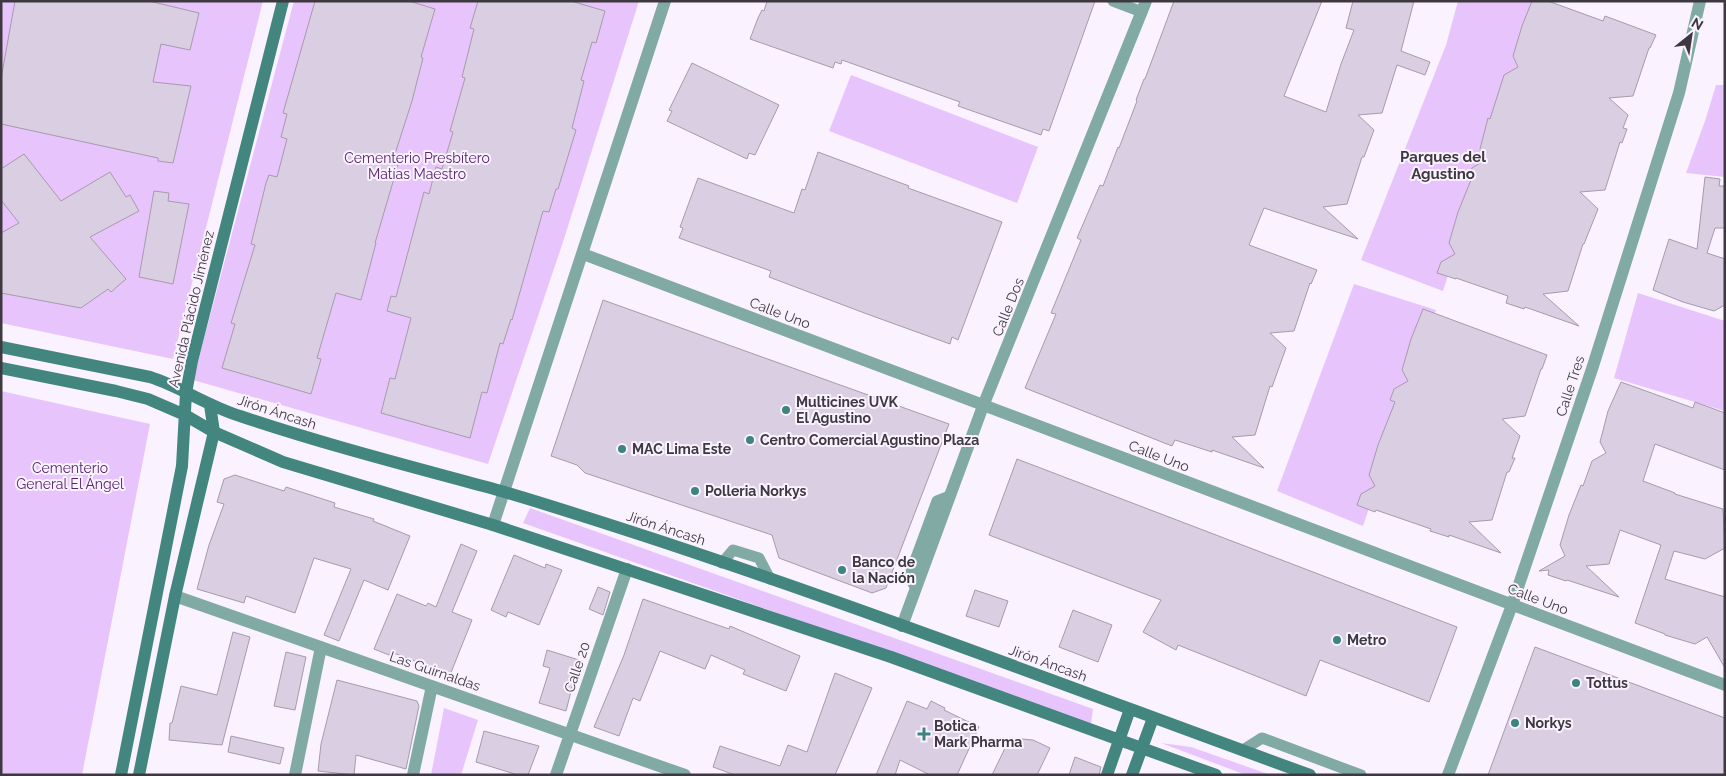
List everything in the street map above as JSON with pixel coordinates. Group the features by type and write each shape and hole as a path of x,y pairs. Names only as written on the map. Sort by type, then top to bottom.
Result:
{"main road":[{"name":"Avenida Plácido Jiménez","path":"121,775 182,466 186,393 192,361 283,1"},
{"name":"Jirón Áncash","path":"1,347 150,377 163,381 210,405 333,446 503,492 666,543 902,626 1310,775"},
{"path":"1,368 148,399 185,415 214,432 283,462 493,525 891,657 1216,775"},
{"path":"139,775 175,596 214,432 210,405"},
{"path":"1107,775 1130,709"},
{"path":"1132,775 1153,718"}],"street":[{"path":"493,525 665,1"},
{"name":"Calle Tres","path":"1448,775 1512,605 1593,366 1676,102 1700,1"},
{"name":"Calle Dos","path":"902,626 984,406 1144,7"},
{"name":"Calle Uno","path":"583,254 1725,685"},
{"name":"Calle 20","path":"556,775 627,569"},
{"name":"Las Guirnaldas","path":"175,596 684,775"},
{"path":"295,775 321,647"},
{"path":"414,775 432,686"}],"lane":[{"path":"1113,1 1144,7"},
{"path":"1243,750 1262,738 1361,775"}],"green space":[{"path":"1,1 263,1 173,359 1,323"},
{"name":"Cementerio Presbítero Matías Maestro","path":"294,1 639,1 563,242 488,464 193,380"},
{"path":"1458,1 1538,1 1531,34 1480,178 1443,291 1361,260 1446,45"},
{"path":"851,75 1038,147 1017,203 829,131"},
{"path":"1716,85 1725,85 1725,177 1686,173 1705,121"},
{"path":"1354,284 1436,310 1363,526 1277,491"},
{"path":"1638,293 1725,321 1725,411 1614,378"},
{"name":"Cementerio General El Ángel","path":"1,391 150,424 82,775 1,775"},
{"path":"530,508 1093,709 1091,724 523,523"},
{"path":"444,708 478,720 461,775 431,775"},
{"path":"1161,743 1191,747 1271,775 1246,775"}],"building":[{"path":"15,1 149,1 199,13 190,50 161,44 153,82 191,86 173,163 158,161 158,158 1,124 1,79"},
{"path":"315,1 409,1 435,9 421,57 423,58 412,101 394,157 400,158 375,243 361,300 336,293 317,358 321,359 311,394 222,368 235,324 231,323 255,245 251,244 266,183 269,175 277,177 287,139 281,137 287,114 283,113"},
{"path":"478,1 571,1 605,11 596,43 592,42 581,80 584,81 572,128 576,130 558,189 556,189 549,212 543,211 512,320 503,344 500,343 487,393 482,392 470,438 381,413 390,378 395,379 411,318 387,311 391,296 396,297 424,192 429,194 436,167 442,169 453,132 450,131 465,78 462,77 474,29 470,28"},
{"path":"767,1 1095,1 1049,131 1043,129 1041,135 958,106 960,102 842,60 841,64 835,62 833,68 750,39"},
{"path":"1174,1 1322,1 1284,96 1326,112 1354,30 1346,28 1353,1 1414,1 1401,51 1430,62 1425,75 1397,65 1382,113 1358,115 1374,130 1364,157 1362,157 1347,204 1323,207 1358,239 1264,208 1249,245 1317,270 1310,283 1294,331 1270,333 1286,348 1272,387 1270,386 1255,435 1232,437 1264,468 1212,450 1212,452 1175,440 1172,446 1025,388 1056,314 1051,313 1081,240 1077,238 1100,185 1103,186 1119,148"},
{"path":"1532,1 1548,1 1603,21 1605,16 1656,35 1649,48 1633,96 1609,98 1628,115 1623,128 1627,129 1622,143 1620,142 1605,190 1580,192 1598,209 1583,244 1568,291 1543,294 1579,326 1525,307 1524,309 1506,303 1508,296 1437,273 1441,262 1455,254 1449,243 1458,212 1471,180 1468,179 1472,168 1485,160 1480,149 1488,118 1490,119 1504,75 1518,67 1513,56"},
{"path":"692,63 779,105 755,155 749,153 747,159 667,121 672,111 669,110"},
{"path":"818,152 909,186 908,188 1002,222 958,340 952,337 950,344 867,314 769,277 771,271 679,238 683,228 680,227 698,178 794,213 802,189 805,190"},
{"path":"24,154 61,201 110,172 126,197 130,195 139,211 90,237 126,279 111,292 108,289 81,308 1,293 1,233 19,223 1,200 1,169"},
{"path":"1705,177 1720,179 1719,186 1725,186 1725,228 1715,228 1707,253 1725,259 1725,305 1714,311 1683,302 1653,290 1669,239 1697,249"},
{"path":"154,191 169,193 168,201 189,204 173,284 139,277"},
{"name":"Centro Comercial Agustino Plaza","path":"603,300 949,424 886,588 872,593 779,558 772,535 585,473 577,465 551,456"},
{"path":"1423,309 1547,355 1525,416 1502,419 1520,436 1512,458 1515,458 1509,472 1507,472 1492,520 1469,522 1501,553 1449,535 1449,537 1430,531 1431,529 1357,505 1361,494 1375,486 1369,475 1378,445 1395,402 1390,400 1394,389 1408,381 1402,370 1411,339"},
{"path":"1621,382 1693,408 1695,402 1725,413 1725,470 1655,444 1643,481 1675,494 1723,509 1725,548 1705,559 1674,551 1665,579 1725,597 1725,668 1707,637 1695,644 1635,623 1661,545 1620,530 1609,564 1586,566 1619,597 1548,575 1549,570 1539,571 1565,556 1560,545 1569,515 1581,485 1583,486 1592,461 1606,453 1600,442 1608,411"},
{"path":"1017,459 1457,627 1429,702 1320,660 1306,696 1178,645 1176,650 1143,632 1161,600 989,535"},
{"path":"235,475 284,491 286,487 335,503 334,507 374,519 373,521 410,536 388,590 364,580 339,641 324,635 351,569 314,558 295,613 246,596 244,603 197,589 209,545 224,504 217,502 224,479"},
{"path":"461,544 477,551 452,612 472,620 450,675 391,652 389,655 374,649 397,594 426,606 428,603 436,607"},
{"path":"514,555 545,568 546,564 562,570 539,625 508,612 506,617 491,610"},
{"path":"598,587 610,592 603,615 589,609"},
{"path":"975,590 1008,601 999,627 966,616"},
{"path":"643,599 729,629 730,626 800,656 786,691 743,674 745,670 711,655 705,669 660,651 640,701 633,698 619,736 594,727 624,655"},
{"path":"1073,610 1112,625 1098,662 1059,647"},
{"path":"233,632 250,637 222,745 169,740 170,723 172,723 181,686 217,695"},
{"name":"Tottus","path":"1535,647 1725,718 1725,775 1488,775"},
{"path":"547,650 579,660 566,711 539,703 550,668 543,666"},
{"path":"286,652 306,657 295,710 274,706"},
{"path":"835,673 872,688 835,775 735,775 713,767 720,746 780,766 788,745 807,752"},
{"path":"337,680 417,701 419,706 406,769 356,755 354,775 318,771 321,744"},
{"path":"907,701 927,709 931,701 945,708 944,710 979,727 957,775 930,775 900,760 895,775 876,775"},
{"path":"484,731 539,746 528,775 518,775 476,762"},
{"path":"231,736 284,748 280,764 228,752"},
{"path":"1010,738 1033,740 1050,748 1037,775 992,775"},
{"path":"1075,757 1101,767 1099,775 1069,775"}],"place":[{"name":"Multicines UVK El Agustino","path":"786,410"},
{"name":"Centro Comercial Agustino Plaza","path":"750,440"},
{"name":"MAC Lima Este","path":"622,449"},
{"name":"Polleria Norkys","path":"695,491"},
{"name":"Banco de la Nación","path":"842,570"},
{"name":"Metro","path":"1337,640"},
{"name":"Tottus","path":"1576,683"},
{"name":"Norkys","path":"1515,723"},
{"name":"Botica Mark Pharma","path":"924,734"}],"district":[{"name":"Parques del Agustino","path":"1443,166"}]}
